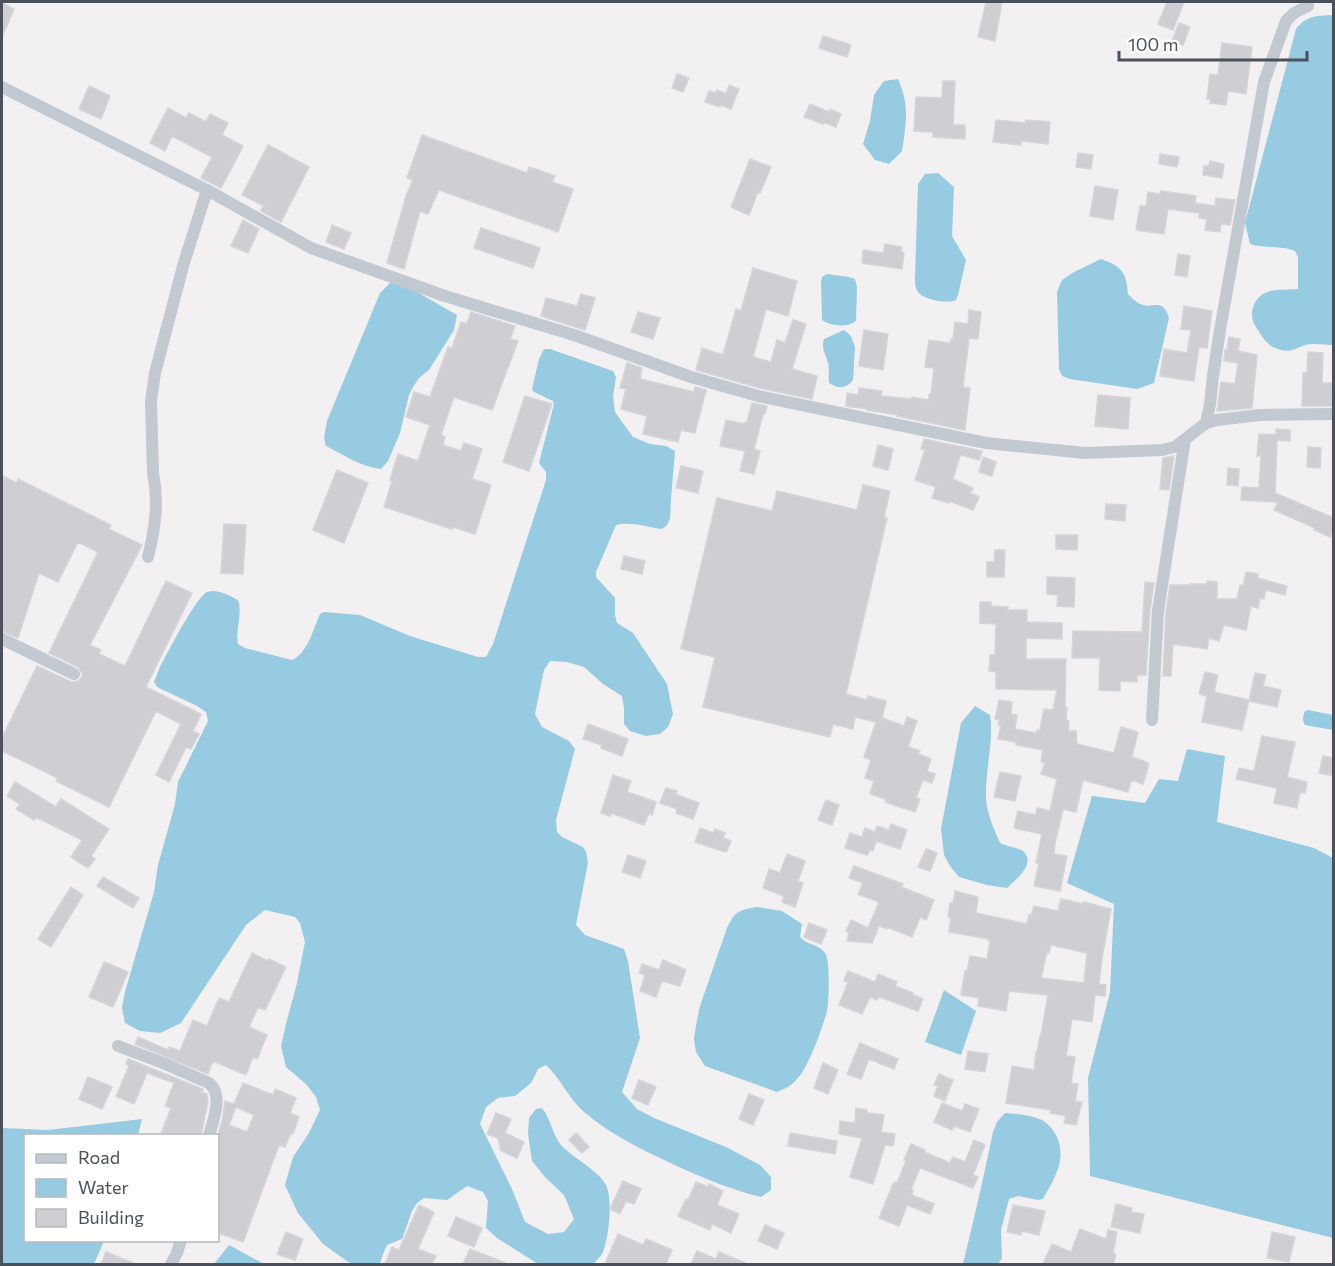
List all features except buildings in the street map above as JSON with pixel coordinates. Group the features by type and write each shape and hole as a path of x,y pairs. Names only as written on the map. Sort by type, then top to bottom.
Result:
{"street":[{"path":"1206,423 1264,82 1286,21 1294,13 1308,6"},
{"path":"2,87 207,190 311,248 445,296 574,335 691,377 758,396 986,443 1085,453 1162,450 1175,447 1206,423 1217,420 1260,415 1334,414"},
{"path":"148,557 157,507 153,472 151,401 155,373 183,266 207,190"},
{"path":"1152,720 1158,610 1185,439"},
{"path":"2,639 74,674"},
{"path":"118,1046 213,1086 217,1108 210,1134"},
{"path":"171,1264 180,1242"}],"water":[{"path":"1333,15 1333,345 1309,344 1285,351 1275,348 1264,339 1253,322 1252,311 1256,301 1264,293 1273,290 1298,289 1298,257 1295,251 1290,249 1250,244 1245,223 1296,29 1308,19"},
{"path":"898,79 906,106 905,132 902,151 889,164 875,160 863,144 874,95 884,81"},
{"path":"938,173 954,187 952,236 966,260 956,300 947,302 921,295 915,285 918,184 925,174"},
{"path":"1101,259 1122,271 1128,294 1140,304 1160,305 1169,318 1154,383 1137,389 1070,379 1062,376 1059,369 1057,292 1062,280"},
{"path":"827,274 855,279 857,287 856,321 848,325 839,325 822,320 821,283 822,277"},
{"path":"391,282 410,288 457,315 454,330 429,370 419,378 409,395 400,433 388,461 381,469 360,463 326,446 324,438 327,421 380,293"},
{"path":"844,330 851,336 855,347 853,380 848,385 839,387 829,383 829,368 823,343 824,339"},
{"path":"544,349 550,349 613,371 616,377 613,396 615,412 633,437 650,444 666,446 675,451 670,519 667,525 662,529 633,524 616,525 596,572 596,577 615,598 617,623 633,633 667,684 673,714 668,727 660,734 646,736 630,731 624,724 622,696 603,684 584,667 567,662 550,661 544,670 535,714 542,727 569,741 575,749 556,820 557,832 562,837 583,847 588,862 576,925 585,935 624,949 628,961 640,1038 622,1092 637,1109 654,1118 726,1147 760,1165 771,1177 771,1190 761,1197 729,1188 679,1167 629,1142 584,1112 546,1065 538,1069 531,1083 515,1096 498,1098 486,1107 480,1124 512,1189 525,1222 548,1234 564,1232 574,1219 564,1195 532,1161 528,1134 529,1118 536,1109 542,1108 545,1112 561,1145 602,1180 608,1192 609,1220 607,1239 602,1254 595,1262 593,1264 538,1264 497,1238 486,1228 488,1201 483,1192 467,1186 447,1200 424,1198 417,1203 402,1239 387,1245 380,1264 351,1264 323,1244 298,1213 285,1185 293,1157 309,1133 320,1110 316,1097 306,1084 286,1067 281,1046 305,942 300,923 295,917 265,910 246,925 181,1023 160,1033 140,1031 125,1023 122,1008 125,992 154,892 158,865 175,804 178,782 208,721 206,712 157,687 154,682 189,614 202,596 211,591 223,593 238,600 240,611 238,644 245,648 292,660 298,657 306,646 320,614 324,612 360,615 410,636 478,657 486,657 493,644 546,480 546,472 539,463 554,404 553,401 532,389 539,359"},
{"path":"975,706 990,715 991,736 986,799 991,821 1000,843 1023,851 1028,861 1023,871 1007,888 959,877 944,855 941,829 961,723"},
{"path":"1305,711 1333,715 1333,730 1305,725 1303,717"},
{"path":"1187,749 1225,756 1217,822 1314,848 1333,858 1333,1238 1090,1176 1088,1078 1110,992 1114,904 1067,883 1092,796 1145,803 1159,779 1178,781"},
{"path":"757,907 782,911 802,924 800,937 824,951 828,966 827,1011 815,1047 797,1079 788,1087 777,1092 705,1066 696,1052 694,1039 700,1006 727,928 738,912"},
{"path":"944,990 976,1011 961,1055 925,1042"},
{"path":"1005,1113 1033,1117 1042,1120 1052,1128 1060,1146 1059,1165 1043,1199 1018,1196 1009,1199 1001,1230 1002,1258 998,1264 963,1264 993,1132 997,1122"},
{"path":"142,1119 138,1134 24,1134 24,1242 104,1242 94,1264 2,1264 2,1128 48,1130"},
{"path":"229,1245 264,1264 214,1264"}]}
